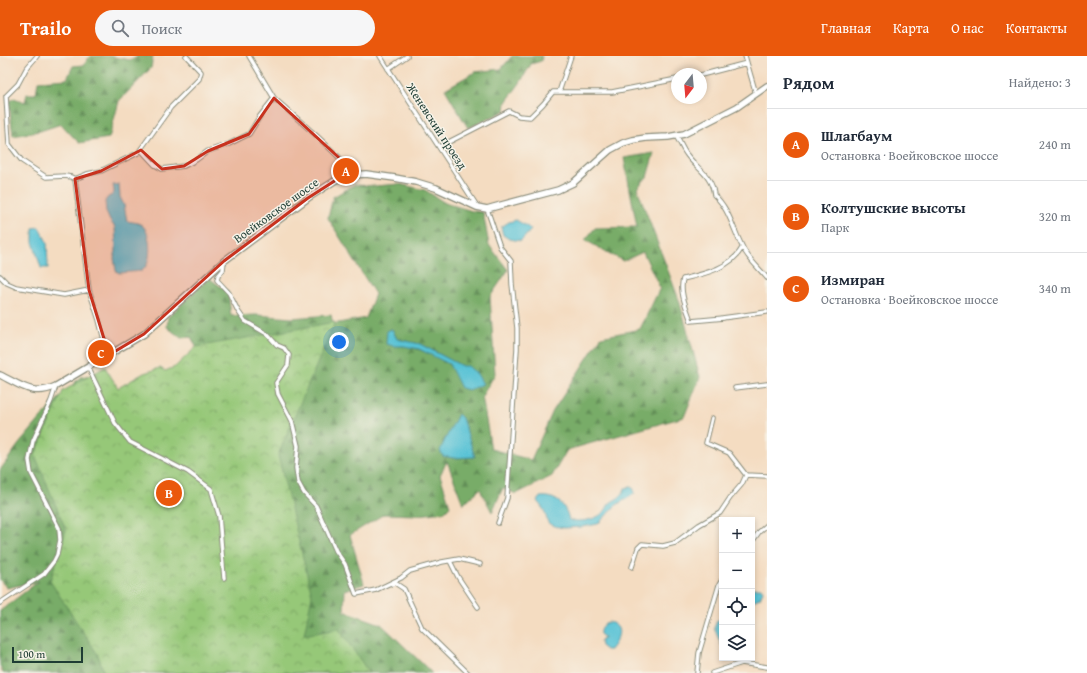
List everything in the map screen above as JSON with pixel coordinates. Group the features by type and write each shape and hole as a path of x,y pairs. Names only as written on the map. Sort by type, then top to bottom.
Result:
{"street":[{"path":"37,56 26,69 18,84 6,96 9,144 22,161 46,177 65,176 75,179 87,174 101,171 138,153 141,150 171,107 199,79 201,72 186,56"},
{"path":"249,56 274,98 328,146 348,166 352,175"},
{"name":"Женевский проезд","path":"380,56 477,207"},
{"path":"388,69 408,56"},
{"path":"559,92 571,56"},
{"path":"745,56 756,94"},
{"path":"707,73 747,63"},
{"path":"439,147 509,111 519,116 530,117 553,92 612,92 671,81"},
{"name":"Воейковское шоссе","path":"0,375 32,391 48,390 108,356 144,334 224,261 308,198 336,180 352,175 372,175 416,182 436,188 477,207 487,209 558,190 573,182 610,150 623,143 646,138 684,134 720,117 767,86"},
{"path":"141,150 162,169 184,166 196,160 208,151 229,144 249,134 260,116 274,98"},
{"path":"676,136 686,154 694,164 704,172 711,182 714,194 720,200 726,211 742,248 767,278"},
{"path":"75,179 89,290 99,320 108,356"},
{"path":"487,209 500,247 511,261 517,328 517,356 507,498 498,523"},
{"path":"742,248 736,256 718,268 708,273 683,279 683,295 691,322 767,312"},
{"path":"224,261 223,270 218,276 217,280 229,293 238,311 245,321 267,334 277,345 284,348 289,355 288,365 276,383 278,394 292,422 297,441 296,468 298,482 304,493 316,506 336,552 345,564 356,594 376,590 391,584 410,571 442,562 459,559 480,564"},
{"path":"0,276 7,283 16,287 52,293 64,294 89,290"},
{"path":"88,367 115,424 130,442 188,472 211,489 219,516 224,578"},
{"path":"735,388 767,384"},
{"path":"0,603 44,574 57,555 60,540 59,528 31,473 29,460 33,441 52,401 56,386"},
{"path":"712,418 706,443 729,453 746,475 767,476"},
{"path":"632,567 638,548 642,544 663,546 675,542 699,525 720,514 730,498 742,484 746,475"},
{"path":"755,538 767,525"},
{"path":"450,561 458,577 478,607"},
{"path":"391,584 395,583 404,589 422,628 468,673"},
{"path":"697,673 699,653 719,585"},
{"path":"712,673 742,663 767,667"}],"highlighted area":[{"path":"274,98 348,166 352,175 336,180 308,198 224,261 144,334 109,355 89,290 75,179 101,171 141,150 162,169 184,166 208,151 249,134"}],"green space":[{"path":"90,56 109,56 129,60 136,58 137,56 153,56 151,68 119,101 109,138 79,143 61,124 40,131 13,136 9,102 14,98 25,102 27,94 36,94 38,81 67,79 73,66 84,65"},
{"path":"512,56 542,56 541,61 531,64 520,83 506,102 505,111 468,128 445,89 475,72 501,69"},
{"path":"654,153 647,177 637,188 679,300 700,377 684,417 567,450 552,476 516,494 503,488 492,512 480,489 463,504 447,461 440,475 450,506 444,512 418,515 384,514 350,535 364,584 345,590 344,611 381,624 432,673 3,673 0,665 0,611 39,581 7,588 0,580 0,470 19,444 53,404 80,377 92,375 112,413 201,355 191,337 181,338 167,327 168,317 209,278 228,292 231,316 257,315 291,318 331,315 333,324 366,318 375,294 328,218 333,197 354,185 375,186 399,184 425,190 445,203 472,211 483,212 489,245 508,270 490,297 495,374 482,396 491,449 531,460 553,411 601,337 640,329 660,288 643,252 623,261 585,240 595,228 637,227 624,158","holes":["392,329 397,339 420,344 462,366 453,369 444,361 423,351 409,347 394,346","458,415 462,418 475,457 453,458 443,456 444,440 452,429"]},
{"path":"335,322 278,455 312,595 304,635 339,629 369,673 104,673 98,655 50,581 66,530 35,455 63,391 105,367 118,388 144,373 160,368 165,371 175,367 196,347"}],"water":[{"path":"119,184 120,197 124,205 127,221 135,222 144,227 148,237 150,250 148,262 142,271 119,273 116,271 114,258 116,251 115,227 110,221 106,212 105,201 114,192 113,185"},
{"path":"516,220 531,230 521,241 509,239 503,235 501,227"},
{"path":"39,227 47,242 48,268 41,268 33,242 33,228"},
{"path":"392,329 397,339 420,344 462,366 468,366 477,374 483,384 469,390 461,388 449,364 419,349 386,344 387,331"},
{"path":"458,414 462,418 475,457 453,458 443,456 440,451"},
{"path":"631,487 634,489 634,494 615,506 598,524 582,527 564,528 548,523 544,510 537,501 540,497 555,499 563,506 569,520 586,520 599,516 605,511 610,503 621,495 625,488"},
{"path":"755,588 761,588 763,591 760,598 755,600"},
{"path":"719,619 719,639 714,628"},
{"path":"609,622 614,624 619,631 615,643 610,650 606,650 601,646 600,641 605,638 600,634 600,631 605,623"}],"place":[{"name":"Шлагбаум","path":"346,171"},
{"name":"Измиран","path":"101,353"},
{"name":"Колтушские высоты","path":"169,493"}]}
